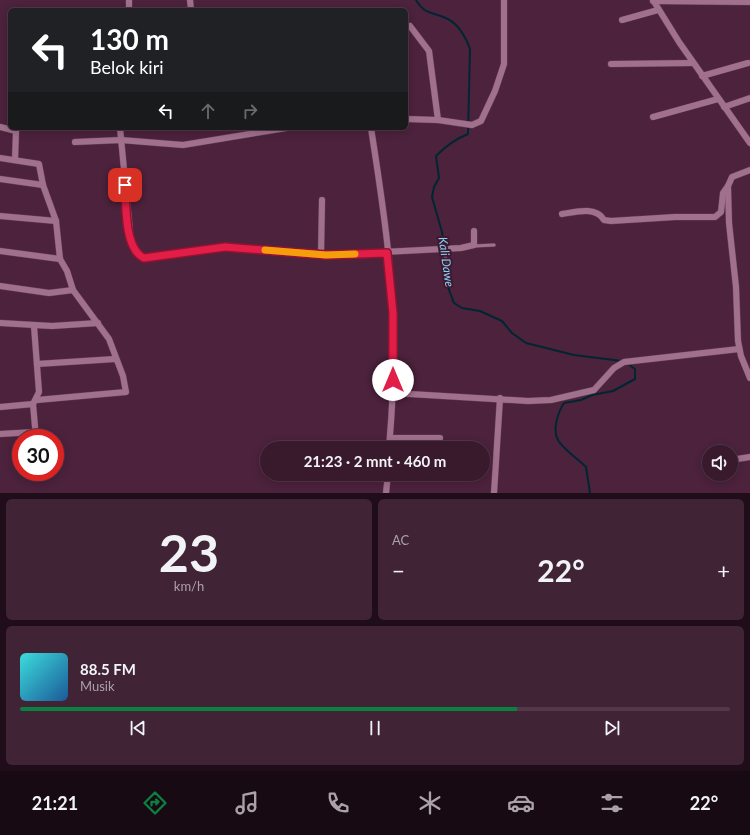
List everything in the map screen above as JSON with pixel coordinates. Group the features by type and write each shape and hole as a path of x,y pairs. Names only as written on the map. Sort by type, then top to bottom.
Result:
{"street":[{"path":"408,119 438,120 472,125 481,121 489,105 504,64 504,0"},
{"path":"750,2 653,1 693,63 750,143"},
{"path":"622,20 658,10"},
{"path":"410,26 430,51 438,120"},
{"path":"611,64 693,63"},
{"path":"702,76 748,63"},
{"path":"724,107 750,98"},
{"path":"653,118 718,99"},
{"path":"12,130 16,131 15,160"},
{"path":"120,130 131,242 135,252 139,256 150,258 214,248 235,247 321,255 387,253 444,249 472,246 474,243 474,231"},
{"path":"76,142 121,140 183,145 274,130"},
{"path":"371,130 393,313 393,393 390,441"},
{"path":"0,158 40,164 43,185 56,222 60,259 67,271 73,290 109,339 123,376 126,392 0,407"},
{"path":"562,214 592,212 600,214 604,220 611,221 715,216 721,212 723,193 732,177 750,170"},
{"path":"0,179 43,185"},
{"path":"728,186 739,349 750,378"},
{"path":"321,255 322,200"},
{"path":"0,216 56,222"},
{"path":"0,251 60,259"},
{"path":"0,286 49,293 73,290"},
{"path":"0,324 34,326 98,323"},
{"path":"34,326 39,392 35,402 36,429"},
{"path":"393,393 540,401 562,399 594,390 614,368 629,360 739,349"},
{"path":"38,364 116,359"},
{"path":"494,493 500,398"},
{"path":"0,434 12,434"},
{"path":"390,438 440,438"},
{"path":"738,459 750,457"},
{"path":"386,493 387,481"}],"lane":[{"path":"472,246 494,245"},
{"path":"444,249 449,278"}],"waterway":[{"name":"Kali Dawe","path":"416,0 426,11 448,19 456,25 464,36 470,49 468,134 451,143 436,156 439,178 434,187 432,197 442,232 444,247"},
{"name":"Kali Dawe","path":"448,279 449,290 454,303 462,308 480,311 502,321 512,333 526,343 574,355 622,361"},
{"name":"Kali Dawe","path":"590,493 586,467 563,447 556,436 558,416 564,403 613,391 635,379 635,369 628,364"}],"slow traffic":[{"path":"265,250 326,255 355,254"}],"route":[{"path":"125,185 127,215 132,247 139,256 144,258 225,247 326,255 387,253 393,313 393,380"}]}
